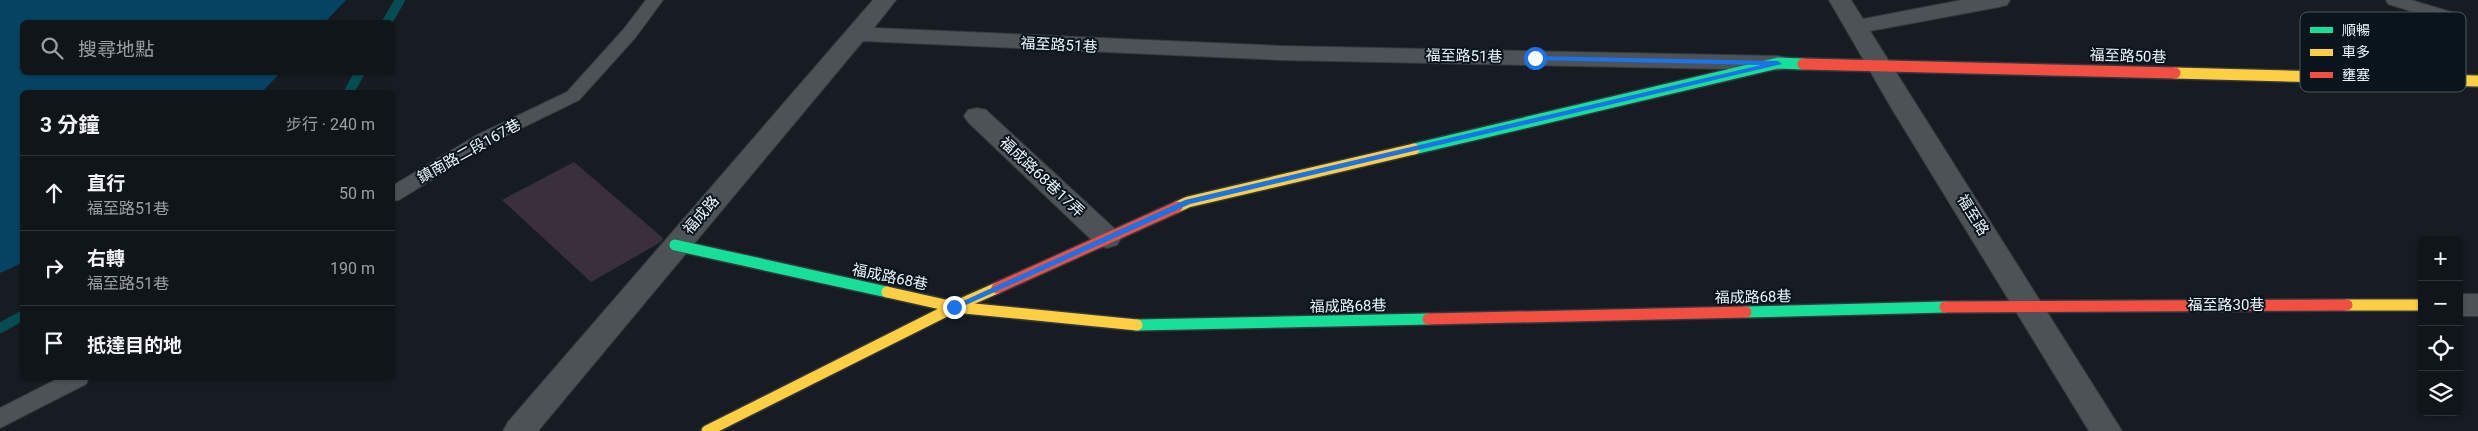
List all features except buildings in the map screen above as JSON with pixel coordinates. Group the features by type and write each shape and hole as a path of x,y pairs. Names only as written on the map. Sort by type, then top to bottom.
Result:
{"street":[{"name":"福成路","path":"519,431 885,0"},
{"name":"福至路","path":"1840,0 1877,64 2030,305 2106,431"},
{"path":"1856,27 2000,0"},
{"name":"福至路51巷","path":"857,34 1064,45 1281,53 1778,64"},
{"path":"707,431 954,307 1188,202 1778,64"},
{"name":"福至路50巷","path":"1778,64 1877,64 2300,76"},
{"name":"福成路68巷17弄","path":"977,116 1107,238"},
{"name":"福成路68巷","path":"675,245 954,307 1144,326 2030,305"},
{"name":"福至路30巷","path":"2030,305 2418,305"},
{"path":"2463,305 2478,305"}],"lane":[{"name":"鎮南路二段167巷","path":"395,193 484,139 573,96 629,34 655,0"},
{"path":"2394,0 2433,12"},
{"path":"0,419 74,380"}],"shaded area":[{"path":"0,0 346,0 327,20 20,20 20,75 278,75 264,90 20,90 20,264 0,273"}],"waterway":[{"path":"388,20 400,0"},
{"path":"350,90 358,75"},
{"path":"0,328 20,317"}],"traffic: fast":[{"path":"1414,149 1778,63 1803,64"},
{"path":"675,245 887,292"},
{"path":"1746,312 1945,307"},
{"path":"1137,325 1428,319"}],"traffic: slow":[{"path":"2175,73 2300,76"},
{"path":"2466,81 2478,81"},
{"path":"1177,207 1188,202 1414,149"},
{"path":"707,431 954,307 997,288"},
{"path":"887,292 954,307 1137,325"},
{"path":"2347,305 2418,305"}],"traffic: jam":[{"path":"1803,64 2175,73"},
{"path":"997,288 1177,207"},
{"path":"1945,307 2347,305"},
{"path":"1428,319 1746,312"}],"route":[{"path":"954,307 1188,202 1778,64 1535,58"}]}
